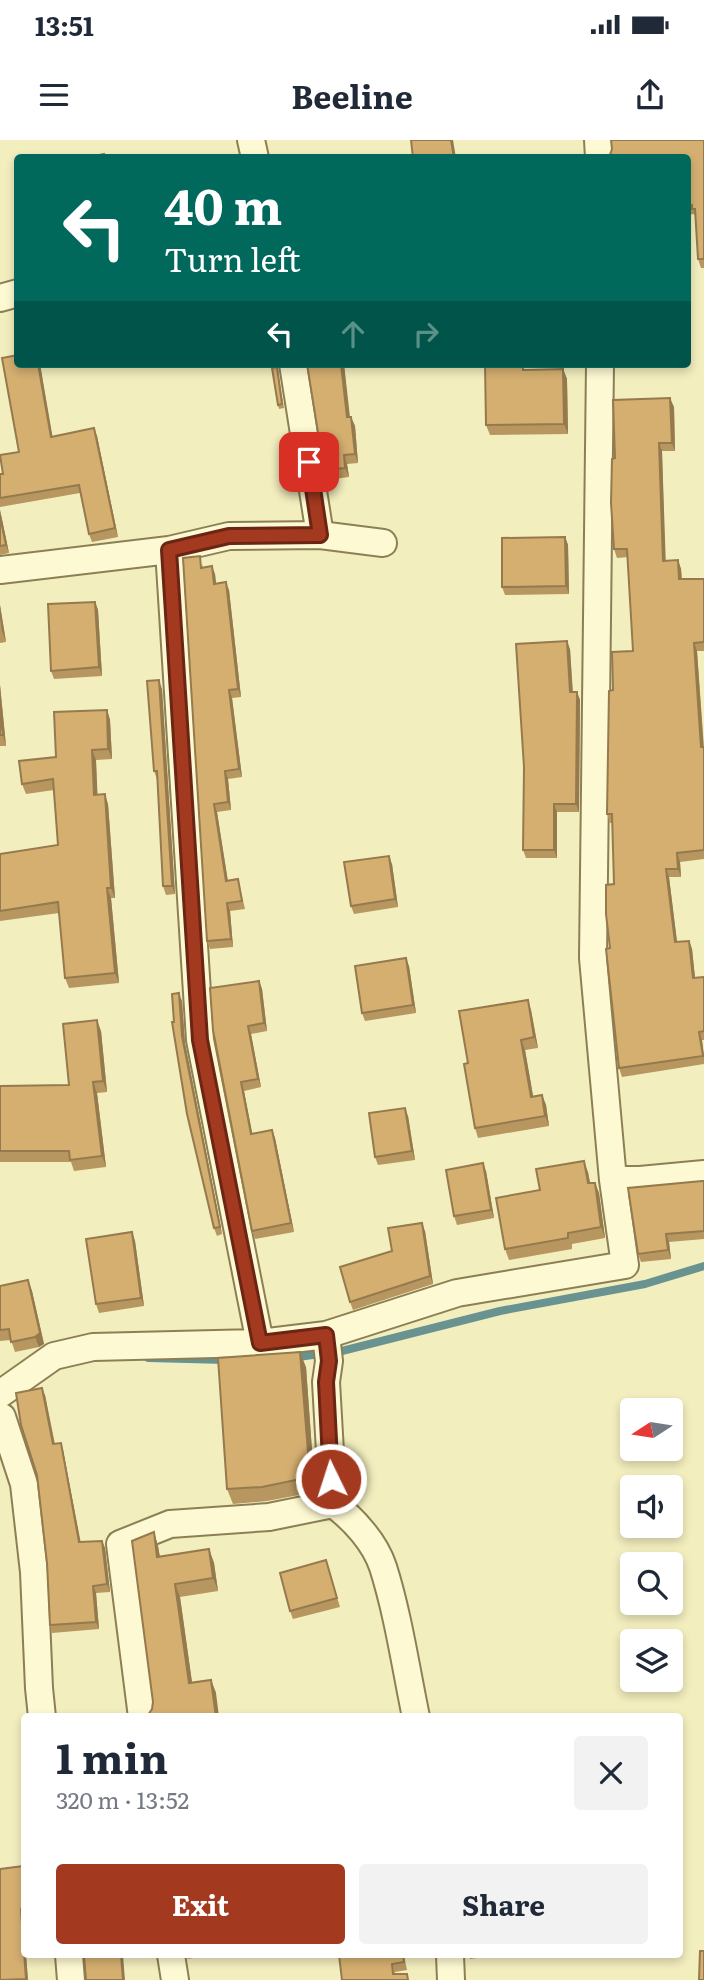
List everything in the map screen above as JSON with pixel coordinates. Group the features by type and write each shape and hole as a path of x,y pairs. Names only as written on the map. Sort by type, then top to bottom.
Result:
{"street":[{"path":"294,368 320,535"},
{"path":"42,1713 34,1572 24,1484 1,1409 54,1356 93,1347 260,1343 326,1335 457,1293 625,1265 613,1180 593,958 600,368"},
{"path":"0,570 169,550 229,536 320,535 383,543"},
{"path":"169,550 200,1040 260,1343"},
{"path":"613,1180 704,1174"},
{"path":"326,1335 333,1504"},
{"path":"141,1713 120,1544 170,1524 270,1517 333,1504 345,1512 362,1531 382,1565 415,1713"},
{"path":"69,1958 71,1980"},
{"path":"171,1958 175,1980"},
{"path":"450,1958 451,1980"}],"building":[{"path":"411,140 451,140 453,154 413,154"},
{"path":"611,140 704,140 704,259 698,259 695,209 691,205 691,154 610,154"},
{"path":"14,356 14,368 39,368 51,437 94,428 115,528 89,534 79,485 0,498 0,474 3,474 0,455 19,452 2,358"},
{"path":"272,368 277,368 282,404 278,405"},
{"path":"308,368 341,368 347,417 351,417 355,454 344,455 345,468 324,470"},
{"path":"485,368 563,369 564,424 486,425"},
{"path":"670,398 672,443 659,443 663,561 678,560 679,579 704,579 704,642 694,643 701,747 704,747 704,850 677,853 678,869 666,869 675,942 689,941 693,978 704,977 704,1031 699,1032 703,1056 619,1068 606,949 610,948 606,885 614,884 612,814 607,814 609,691 613,690 612,652 633,651 627,549 614,549 611,503 612,459 615,458 613,400"},
{"path":"0,516 6,545 0,546"},
{"path":"565,537 566,586 502,587 502,538"},
{"path":"200,556 201,568 212,566 214,584 226,582 238,689 229,690 239,769 225,771 228,802 214,804 226,881 238,879 242,901 227,903 231,939 207,941 183,558"},
{"path":"95,602 99,667 51,671 48,604"},
{"path":"567,641 570,692 577,692 576,804 554,804 554,850 523,850 524,767 516,644"},
{"path":"159,680 172,886 163,886 157,771 154,771 147,681"},
{"path":"107,710 108,749 92,750 94,795 105,794 111,888 107,888 115,973 65,978 58,902 0,911 0,854 58,845 53,779 22,784 19,761 56,757 54,712"},
{"path":"0,711 3,735 0,735"},
{"path":"389,856 395,899 351,906 344,862"},
{"path":"406,958 413,1005 362,1013 355,966"},
{"path":"259,981 264,1023 248,1026 258,1079 241,1082 251,1134 272,1130 291,1223 252,1231 213,1030 210,988"},
{"path":"179,993 182,1036 220,1227 214,1228 187,1114 172,1022 172,994"},
{"path":"528,1000 534,1037 521,1040 531,1097 542,1095 545,1116 475,1128 464,1064 468,1063 459,1011"},
{"path":"97,1020 103,1081 93,1082 102,1156 70,1160 69,1151 0,1151 0,1086 69,1085 63,1024"},
{"path":"405,1108 412,1151 375,1157 369,1113"},
{"path":"584,1161 588,1183 595,1183 601,1227 568,1233 568,1238 505,1249 496,1198 540,1190 536,1169"},
{"path":"483,1163 491,1210 454,1216 446,1170"},
{"path":"704,1181 704,1231 666,1234 668,1250 638,1254 628,1188"},
{"path":"422,1223 430,1276 350,1302 340,1267 392,1251 388,1228"},
{"path":"132,1232 141,1298 96,1304 86,1239"},
{"path":"28,1280 40,1333 35,1337 11,1342 9,1329 0,1330 0,1286"},
{"path":"300,1352 310,1477 262,1487 227,1489 218,1358"},
{"path":"42,1388 53,1444 61,1443 79,1542 102,1541 107,1584 93,1586 96,1622 50,1625 47,1563 37,1475 21,1425 16,1393"},
{"path":"154,1532 157,1557 209,1549 213,1578 175,1584 189,1683 211,1680 215,1713 149,1713 153,1702 132,1541"},
{"path":"326,1560 337,1598 290,1611 280,1573"},
{"path":"21,1866 21,1958 24,1958 26,1979 0,1980 0,1869"},
{"path":"700,1951 704,1951 704,1980 699,1980"},
{"path":"84,1958 121,1958 123,1980 86,1980"},
{"path":"339,1958 403,1958 404,1962 392,1964 393,1974 407,1974 408,1980 342,1980"}],"waterway":[{"path":"338,1352 500,1311 645,1284 704,1266"},
{"path":"291,1358 320,1354"},
{"path":"148,1358 226,1360"}],"route":[{"path":"309,462 320,535 229,536 169,550 200,1040 260,1343 326,1335 331,1479"}]}
